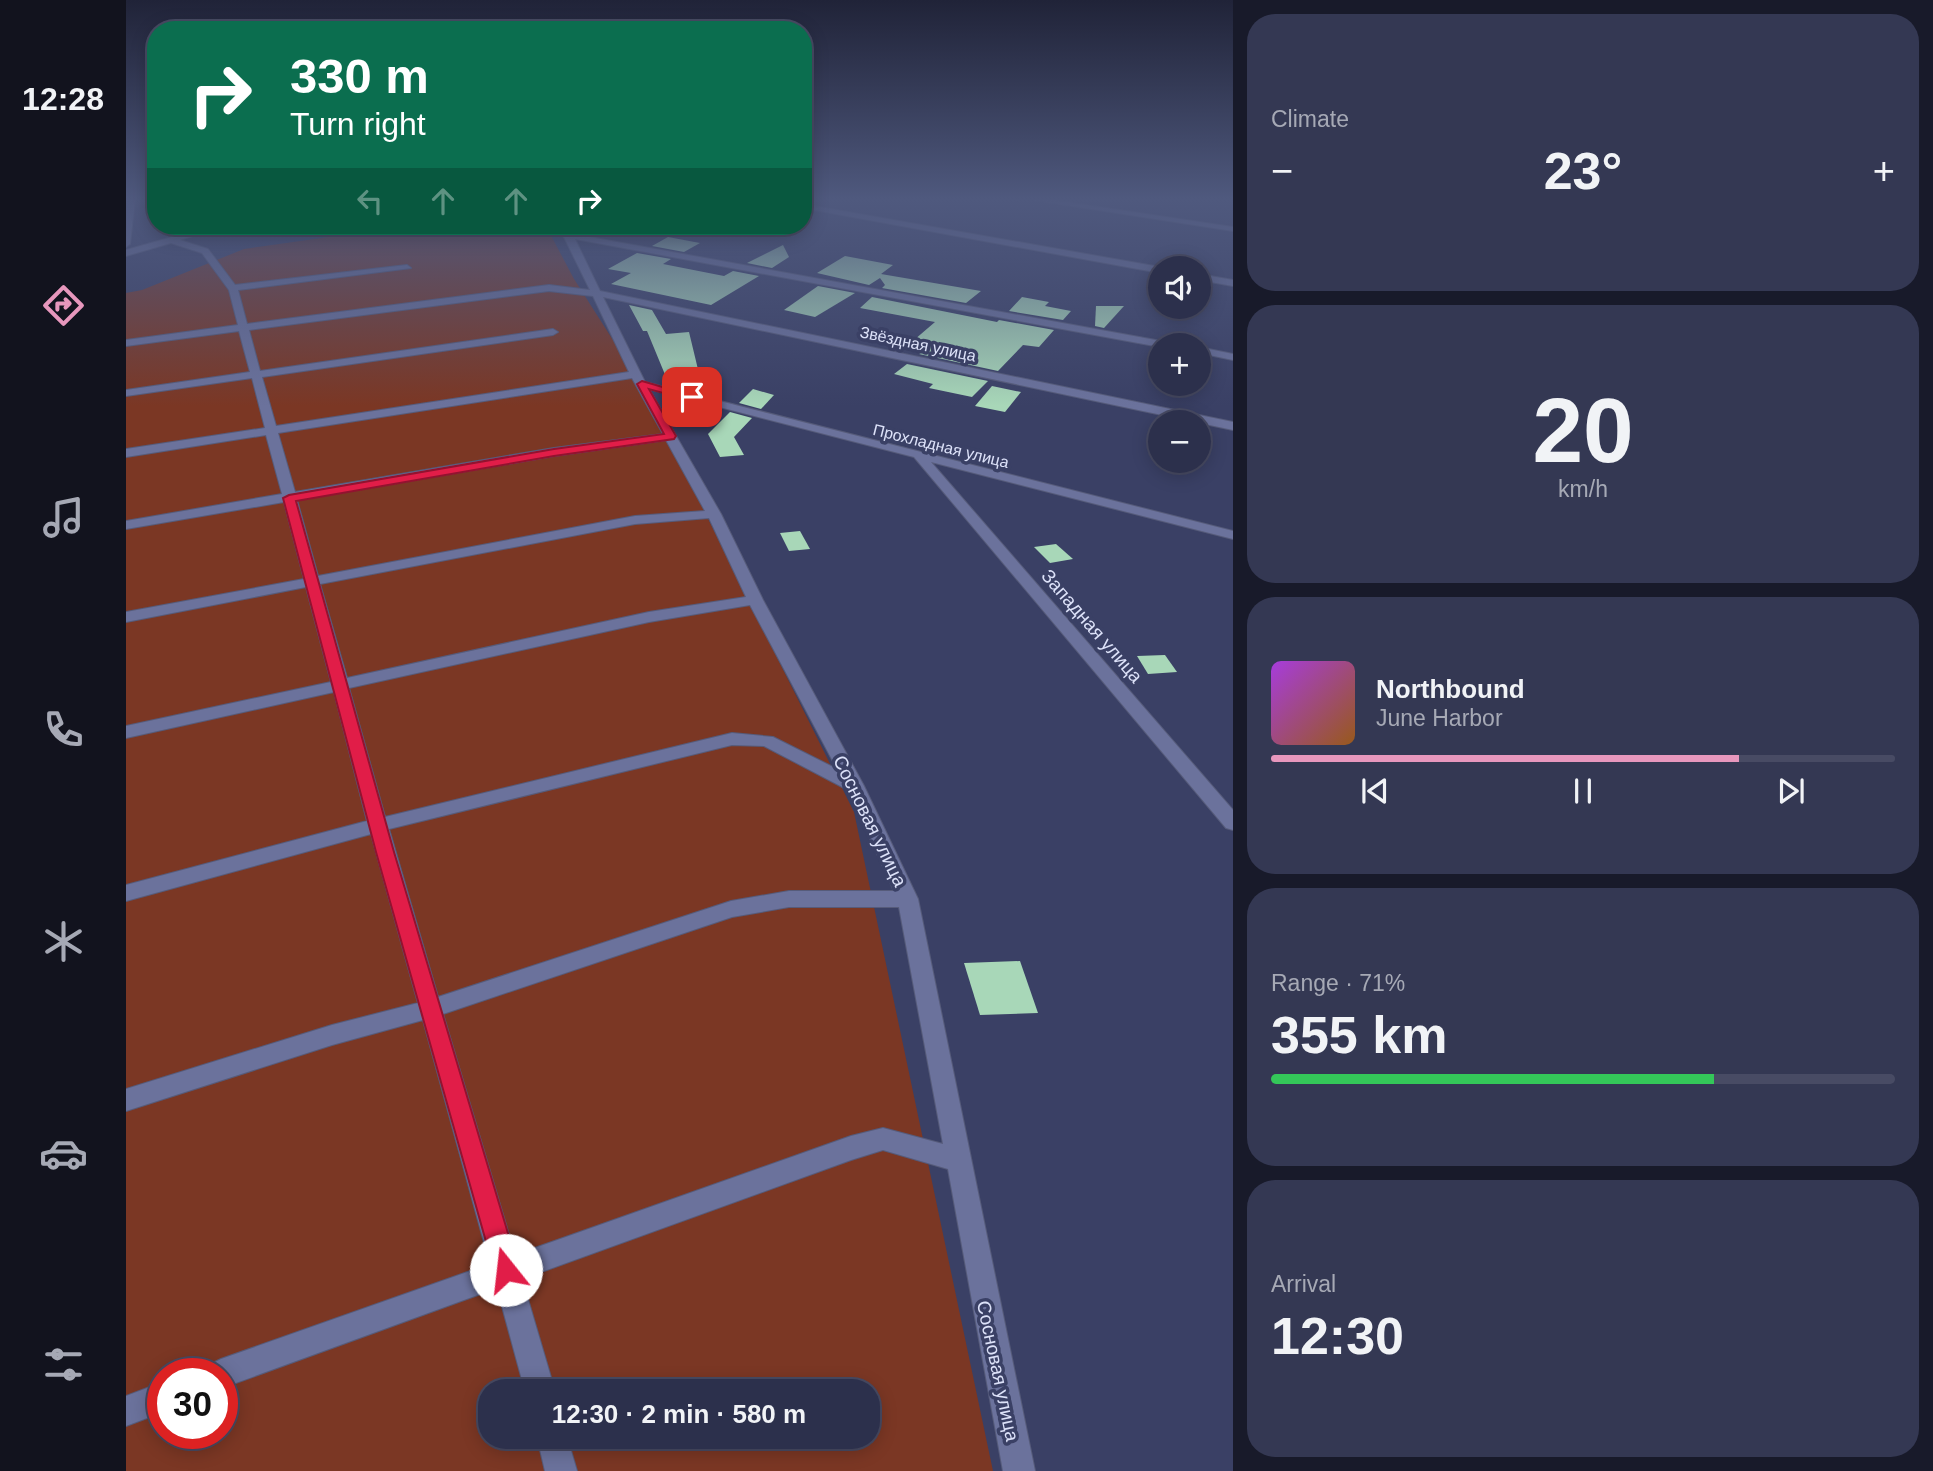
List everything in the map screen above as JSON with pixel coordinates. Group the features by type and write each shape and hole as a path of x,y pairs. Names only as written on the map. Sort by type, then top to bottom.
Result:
{"street":[{"path":"218,269 232,288 378,825 537,1379"},
{"path":"232,288 401,269"},
{"name":"Сосновая улица","path":"584,269 638,379 714,514 755,600 855,786 908,899 1019,1471"},
{"path":"768,269 1148,341"},
{"path":"1211,279 1233,283"},
{"name":"Звёздная улица","path":"126,343 549,288 596,293 1233,426"},
{"path":"126,393 553,332"},
{"path":"1211,353 1233,357"},
{"path":"126,453 638,379"},
{"name":"Прохладная улица","path":"638,379 920,457 1233,535"},
{"path":"126,525 554,452 671,436"},
{"name":"Западная улица","path":"920,457 1233,823"},
{"path":"126,617 635,520 714,514"},
{"path":"126,732 649,617 755,600"},
{"path":"126,893 378,825 732,739 767,741 855,786"},
{"path":"126,1100 332,1035 430,1009 731,909 789,899 908,899"},
{"path":"238,1368 506,1270 883,1139 957,1160"},
{"path":"126,1411 147,1403"},
{"path":"555,1449 561,1471"}],"shaded area":[{"path":"195,269 569,269 641,384 854,812 993,1471 126,1471 126,293 142,290"}],"building":[{"path":"608,269 687,269 724,276 733,271 759,276 711,305 611,284 631,273"},
{"path":"824,269 888,269 881,274 981,291 966,303 882,288 885,285 880,278 869,285 817,273"},
{"path":"818,286 855,293 815,317 784,310"},
{"path":"872,297 997,322 999,320 1054,330 1039,347 1023,345 998,371 919,354 925,350 907,346 935,322 860,308"},
{"path":"1022,297 1049,302 1045,306 1071,311 1063,320 1009,311"},
{"path":"629,305 652,310 666,334 689,332 702,386 666,377 647,331 643,331"},
{"path":"1096,306 1124,306 1104,328 1095,326"},
{"path":"907,364 988,381 972,397 929,388 933,384 894,374"},
{"path":"992,386 1021,392 1005,412 975,406"},
{"path":"753,389 774,395 761,409 739,403"},
{"path":"730,412 752,418 734,437 744,455 720,457 708,434"},
{"path":"800,531 810,549 789,551 780,533"},
{"path":"1056,544 1073,559 1050,563 1034,547"},
{"path":"1165,655 1177,672 1148,674 1137,656"},
{"path":"1020,961 1038,1013 980,1015 964,963"}],"route":[{"path":"506,1270 385,852 289,498 554,452 671,436 642,384 692,397"}]}
